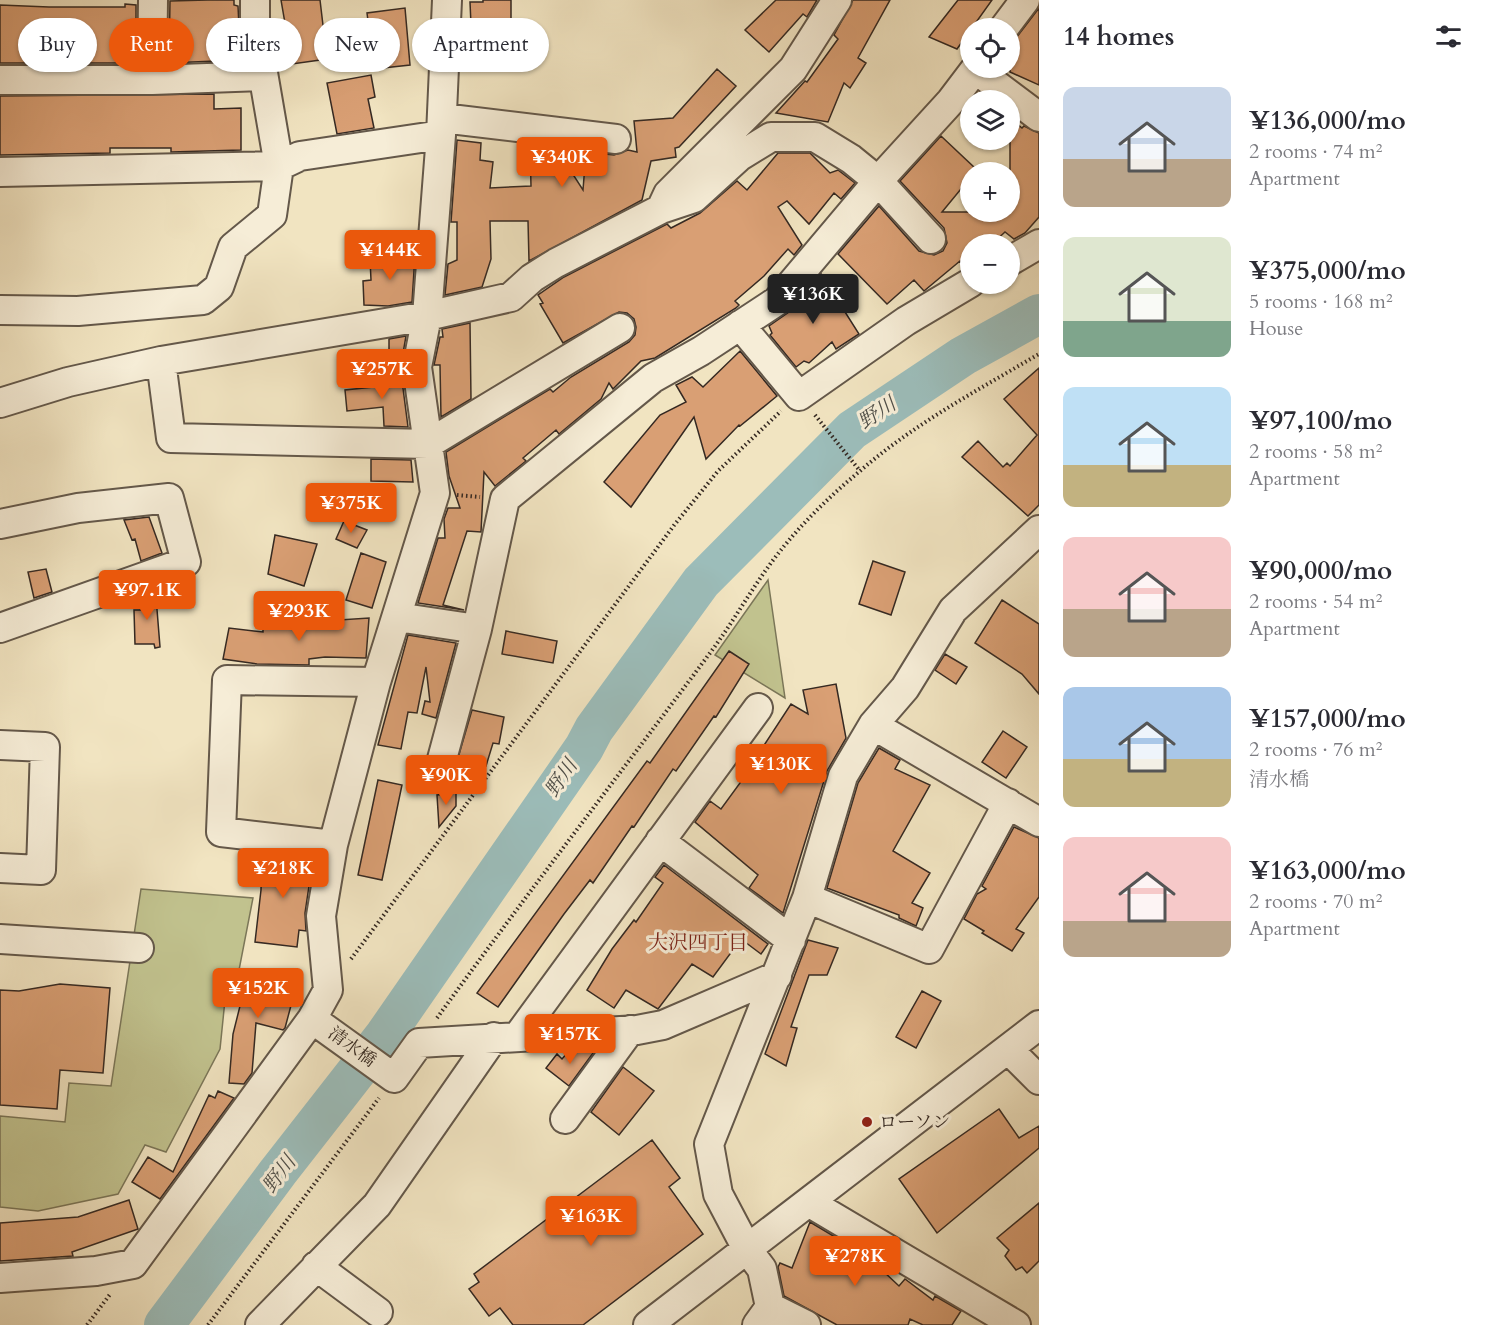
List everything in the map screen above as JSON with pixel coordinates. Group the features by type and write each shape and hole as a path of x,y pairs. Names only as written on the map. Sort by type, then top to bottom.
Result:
{"street":[{"path":"152,80 153,0"},
{"path":"0,310 78,311 203,300 219,287 233,247 272,215 279,166 255,26 255,0"},
{"path":"0,1278 96,1271 133,1264 314,1020 328,990 321,916 333,845 375,682 435,493 417,366 427,316 442,127 447,0"},
{"path":"661,209 668,194 793,69 837,0"},
{"path":"1012,18 1025,0"},
{"path":"0,80 152,80 263,76"},
{"path":"438,774 477,628 505,500 647,369 740,325 777,301 878,181 951,101 968,78"},
{"path":"988,78 1039,117"},
{"path":"0,172 279,166 300,156 442,127 616,139"},
{"path":"0,403 68,382 161,361 427,316 512,297 532,278 556,263 661,209 694,198 740,156 771,137 815,137 851,159 878,181 931,239"},
{"path":"1020,255 1039,244"},
{"path":"740,325 806,403 906,321 960,289"},
{"path":"161,361 171,438 428,444 620,328"},
{"path":"0,524 78,508 170,498 186,562 0,628"},
{"path":"806,1325 763,1316 762,1269 747,1249 718,1194 709,1144 807,898 843,776 873,725 905,687 953,610 1039,530"},
{"path":"397,616 477,628"},
{"path":"333,845 221,832 227,680 375,682"},
{"path":"260,1325 377,1205 660,842 758,708"},
{"path":"873,725 1039,822"},
{"path":"0,745 45,747 41,870 0,868"},
{"path":"807,898 929,949 1008,803"},
{"path":"660,842 791,940"},
{"path":"0,939 139,948"},
{"path":"391,1076 419,1043 630,1030 663,1025 777,976"},
{"name":"清水橋","path":"314,1020 391,1076"},
{"path":"648,1325 810,1203 1039,1025"},
{"path":"566,1119 630,1030"},
{"path":"1008,1049 1039,1080"},
{"path":"810,1203 1016,1325"},
{"path":"316,1266 378,1312"}],"path":[{"path":"419,1043 507,920 710,652 777,555 801,526 890,446 946,409 1039,354"},
{"path":"328,990 675,524 718,471 764,425 806,403 860,471"},
{"path":"435,493 505,500"},
{"path":"208,1325 391,1076"}],"green space":[{"path":"768,580 785,698 715,655"},
{"path":"141,889 253,898 233,1001 225,1000 220,1049 166,1152 145,1145 118,1194 38,1211 0,1207 0,1116 65,1122 69,1083 111,1086"}],"building":[{"path":"234,0 234,5 238,6 239,18 206,18 206,61 194,62 194,18 170,18 170,1"},
{"path":"281,0 320,0 322,18 314,18 314,61 302,63 302,18 284,18"},
{"path":"483,0 511,0 511,18 471,18 470,2 483,2"},
{"path":"776,0 817,0 807,17 803,14 769,52 745,30"},
{"path":"853,0 890,0 858,58 866,63 850,88 844,83 828,122 776,113 805,81 807,82 838,39 834,35"},
{"path":"958,0 992,0 979,18 960,18 960,45 957,49 929,37"},
{"path":"125,4 136,5 136,18 109,18 109,63 97,63 97,18 18,18 18,63 0,63 0,5 125,7"},
{"path":"405,8 410,65 400,66 400,18 368,18 367,13"},
{"path":"1039,8 1039,85 1020,76 1020,33"},
{"path":"717,69 736,86 679,147 675,148 676,157 651,161 642,200 529,261 528,221 490,221 491,259 482,287 445,295 448,264 457,260 457,222 451,222 457,140 481,143 480,160 493,162 490,188 531,186 530,147 544,147 556,148 583,190 586,152 614,155 628,150 637,152 634,121 673,118"},
{"path":"371,75 375,97 368,99 374,128 337,134 327,83"},
{"path":"214,94 214,109 241,108 241,150 171,152 171,148 110,148 110,153 0,155 0,96"},
{"path":"1020,126 1039,133 1039,217 1020,236 1005,232 1003,234 960,234 960,261 924,291 914,280 887,304 838,254 879,206 919,251 934,255 943,251 947,243 944,228 900,181 941,136 969,162 960,162 960,190 942,212 960,212 960,222 1020,222 1020,162 1010,162 1010,150 1020,150"},
{"path":"778,153 810,153 830,173 838,170 855,183 841,199 834,193 809,224 787,201 778,207 802,245 794,255 788,249 764,276 735,301 739,305 736,308 655,358 641,361 613,389 609,383 601,399 559,434 556,430 523,458 526,461 495,486 484,472 481,532 467,531 443,605 464,610 418,603 438,538 445,538 444,519 448,508 460,508 449,476 446,452 550,389 553,392 571,377 629,342 635,335 634,319 627,313 619,312 563,343 540,304 543,303 538,295 564,277 667,224 671,228 700,213 737,181 747,190"},
{"path":"400,255 415,255 412,302 388,306 364,305 363,281 371,280 370,259 400,257"},
{"path":"821,274 859,334 836,349 832,342 809,363 804,361 796,367 770,335 772,333 769,326 789,312"},
{"path":"470,323 471,399 441,417 440,365 434,365 440,337 443,337 442,329"},
{"path":"406,336 401,365 389,365 389,339"},
{"path":"740,351 777,396 739,425 706,459 694,417 631,507 604,482 660,415 686,402 676,385 692,377 703,387"},
{"path":"1039,368 1039,505 1028,516 962,457 978,441 1003,467 1007,463 1010,466 1037,435 1004,399"},
{"path":"383,373 401,373 408,427 384,426 383,407 347,411 345,390 383,386"},
{"path":"371,459 411,460 413,482 371,481"},
{"path":"149,517 162,553 141,561 135,539 132,540 124,520"},
{"path":"344,521 367,530 357,548 336,539"},
{"path":"275,535 317,544 304,586 268,574"},
{"path":"361,553 386,562 372,608 346,600"},
{"path":"873,561 905,572 891,615 859,604"},
{"path":"46,569 52,592 34,598 28,572"},
{"path":"153,591 156,597 160,647 155,648 154,644 135,644 134,610 141,610 136,597"},
{"path":"1002,600 1039,624 1039,694 1022,674 975,643"},
{"path":"369,618 366,658 325,657 309,659 309,665 257,664 223,659 229,628 263,632 263,625"},
{"path":"506,631 557,641 553,663 502,654"},
{"path":"408,635 456,643 436,718 422,714 425,701 430,702 426,667 417,713 408,712 401,749 378,745"},
{"path":"729,651 749,664 716,717 714,716 676,771 673,769 593,883 590,880 564,914 498,1007 477,993 647,761 650,763"},
{"path":"945,654 967,667 956,684 935,670"},
{"path":"836,684 846,738 827,771 783,913 749,888 758,875 695,822 710,801 721,809 759,757 757,756 791,704 808,714 803,690"},
{"path":"472,710 504,717 499,744 493,743 486,766 473,762 473,782 466,782 464,789 450,785"},
{"path":"1003,731 1027,747 1006,778 982,762"},
{"path":"879,748 900,760 895,769 930,785 893,851 930,873 912,903 923,908 916,926 899,918 899,915 827,888 858,783"},
{"path":"378,780 402,785 382,880 358,875"},
{"path":"456,793 456,806 439,827 437,795"},
{"path":"1014,827 1039,838 1039,897 1016,929 1024,933 1012,951 964,919 977,894 986,889 982,886"},
{"path":"262,853 313,859 305,913 306,931 299,930 297,947 255,942 261,890"},
{"path":"664,865 768,944 761,954 741,939 713,977 692,964 658,1009 626,990 614,1008 587,990 612,949 634,920 636,922 663,883 655,877"},
{"path":"808,940 838,948 827,975 809,975 791,1027 797,1028 786,1066 765,1054"},
{"path":"249,970 297,983 285,1028 283,1030 256,1023 252,1073 244,1084 229,1083 233,1034"},
{"path":"60,984 110,988 103,1073 60,1070 57,1109 0,1105 0,990 19,991"},
{"path":"922,991 941,1001 916,1048 896,1037"},
{"path":"596,1049 569,1086 546,1068 557,1054 562,1059 569,1051"},
{"path":"623,1067 654,1091 619,1135 591,1112"},
{"path":"218,1091 234,1098 160,1199 132,1182 148,1157 173,1172 209,1095 215,1098"},
{"path":"999,1109 1019,1138 1039,1126 1039,1148 937,1233 899,1179"},
{"path":"652,1140 680,1178 669,1187 703,1234 583,1325 513,1325 500,1308 489,1316 469,1289 479,1282 474,1274"},
{"path":"129,1200 138,1229 72,1252 73,1256 0,1261 0,1223 78,1217"},
{"path":"1039,1203 1039,1261 1027,1273 1022,1267 1016,1270 1005,1256 1009,1250 997,1238"},
{"path":"810,1222 867,1256 899,1286 905,1279 933,1300 935,1296 961,1311 952,1325 923,1325 910,1319 908,1325 837,1325 784,1296 778,1267 780,1263 792,1268"}],"waterway":[{"name":"野川","path":"164,1325 278,1172 385,1035 584,748 594,729 701,582 852,430 963,356 1039,314"}],"place":[{"name":"ローソン","path":"867,1122"}],"district":[{"name":"大沢四丁目","path":"698,942"}]}
